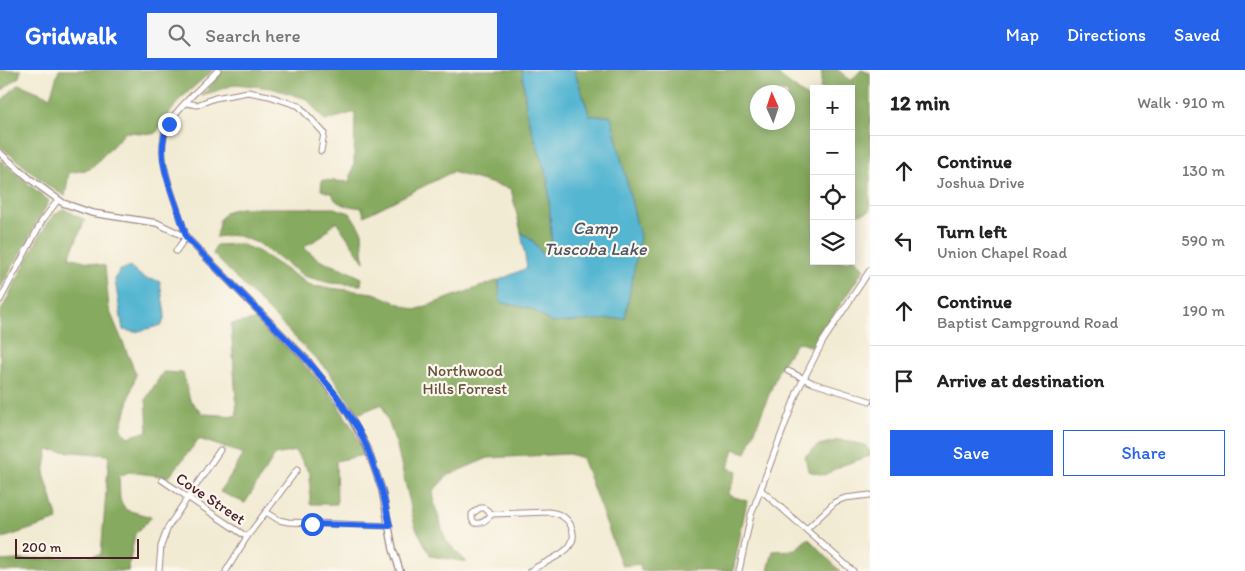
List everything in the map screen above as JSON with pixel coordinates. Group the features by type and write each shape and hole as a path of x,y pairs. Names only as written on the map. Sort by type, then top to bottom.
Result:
{"street":[{"path":"176,251 186,237 182,219 170,187 163,148 166,128 174,115 218,70"},
{"path":"186,103 197,105 216,98 248,92 288,101 299,106 324,133 321,151"},
{"path":"0,154 58,200 73,207 92,213 157,222 186,237 307,360 344,406 358,429 382,490 393,549 400,571"},
{"path":"0,300 42,222 58,200"},
{"path":"739,571 748,525 803,380 823,341 870,270"},
{"path":"788,371 803,380 870,401"},
{"path":"159,571 160,551 164,536 171,522 220,450"},
{"path":"226,571 247,537 297,470"},
{"name":"Cove Street","path":"162,480 247,537"},
{"path":"761,490 853,571"},
{"path":"807,529 835,502 845,498 870,495"},
{"path":"266,512 279,520 288,522 390,526"},
{"path":"492,514 557,513 570,524 573,533 570,547 558,557 544,562 530,571"}],"green space":[{"path":"0,70 21,70 19,77 0,92"},
{"path":"59,70 213,70 179,100 155,134 126,132 90,169 69,173 65,196 46,184 0,146 0,106 4,98 19,84 50,97"},
{"path":"223,70 522,70 527,114 548,180 552,250 543,255 534,242 521,232 511,189 452,172 364,216 362,208 348,206 336,201 333,194 321,190 322,180 349,182 354,164 355,112 325,121 307,99 271,88 236,84 202,96"},
{"name":"Northwood Hills Forrest","path":"574,70 780,70 779,76 791,85 750,85 750,130 795,130 795,88 810,99 810,265 855,265 855,259 864,269 812,347 797,342 779,369 746,453 734,449 728,468 737,471 728,495 747,501 733,571 641,571 640,564 622,566 582,458 569,454 488,458 448,475 433,491 435,506 446,541 467,562 431,556 415,526 397,446 382,404 358,414 328,371 213,254 216,245 240,244 258,251 311,286 374,293 415,310 499,280 501,302 532,309 552,323 590,116"},
{"path":"822,70 838,70 851,81 861,70 870,73 870,211 855,215 855,85 820,85"},
{"path":"0,160 49,201 0,289"},
{"path":"240,208 334,208 350,213 362,232 364,262 336,221 321,237 303,247 321,261 362,278 361,285 330,283 304,276 258,243 235,235 216,237 220,219 227,211"},
{"path":"64,209 85,220 69,257 105,266 109,309 136,374 121,429 128,437 148,431 146,399 163,372 183,373 190,400 203,414 237,416 231,324 261,319 327,389 354,430 364,455 336,461 337,504 310,504 310,473 295,451 275,455 245,503 220,492 244,454 199,439 169,477 129,472 119,476 120,500 126,510 152,517 135,534 128,571 0,571 0,561 101,555 109,455 48,450 44,473 58,520 0,539 0,313 41,233 54,215"},
{"path":"839,440 865,445 870,452 870,456 843,465 824,475 808,471 805,456 819,445"},
{"path":"808,538 840,571 768,571 773,551 795,550"}],"water":[{"name":"Camp Tuscoba Lake","path":"522,70 574,70 590,116 611,116 640,237 625,318 552,323 532,309 500,302 499,280 527,268 521,232 534,242 543,255 552,250 548,180 527,114"},
{"path":"128,267 134,269 144,278 160,282 165,315 162,325 135,332 123,330 115,280 119,271"}],"route":[{"path":"169,124 166,128 163,148 165,168 186,237 307,360 336,395 358,429 378,475 390,526 312,524"}]}
